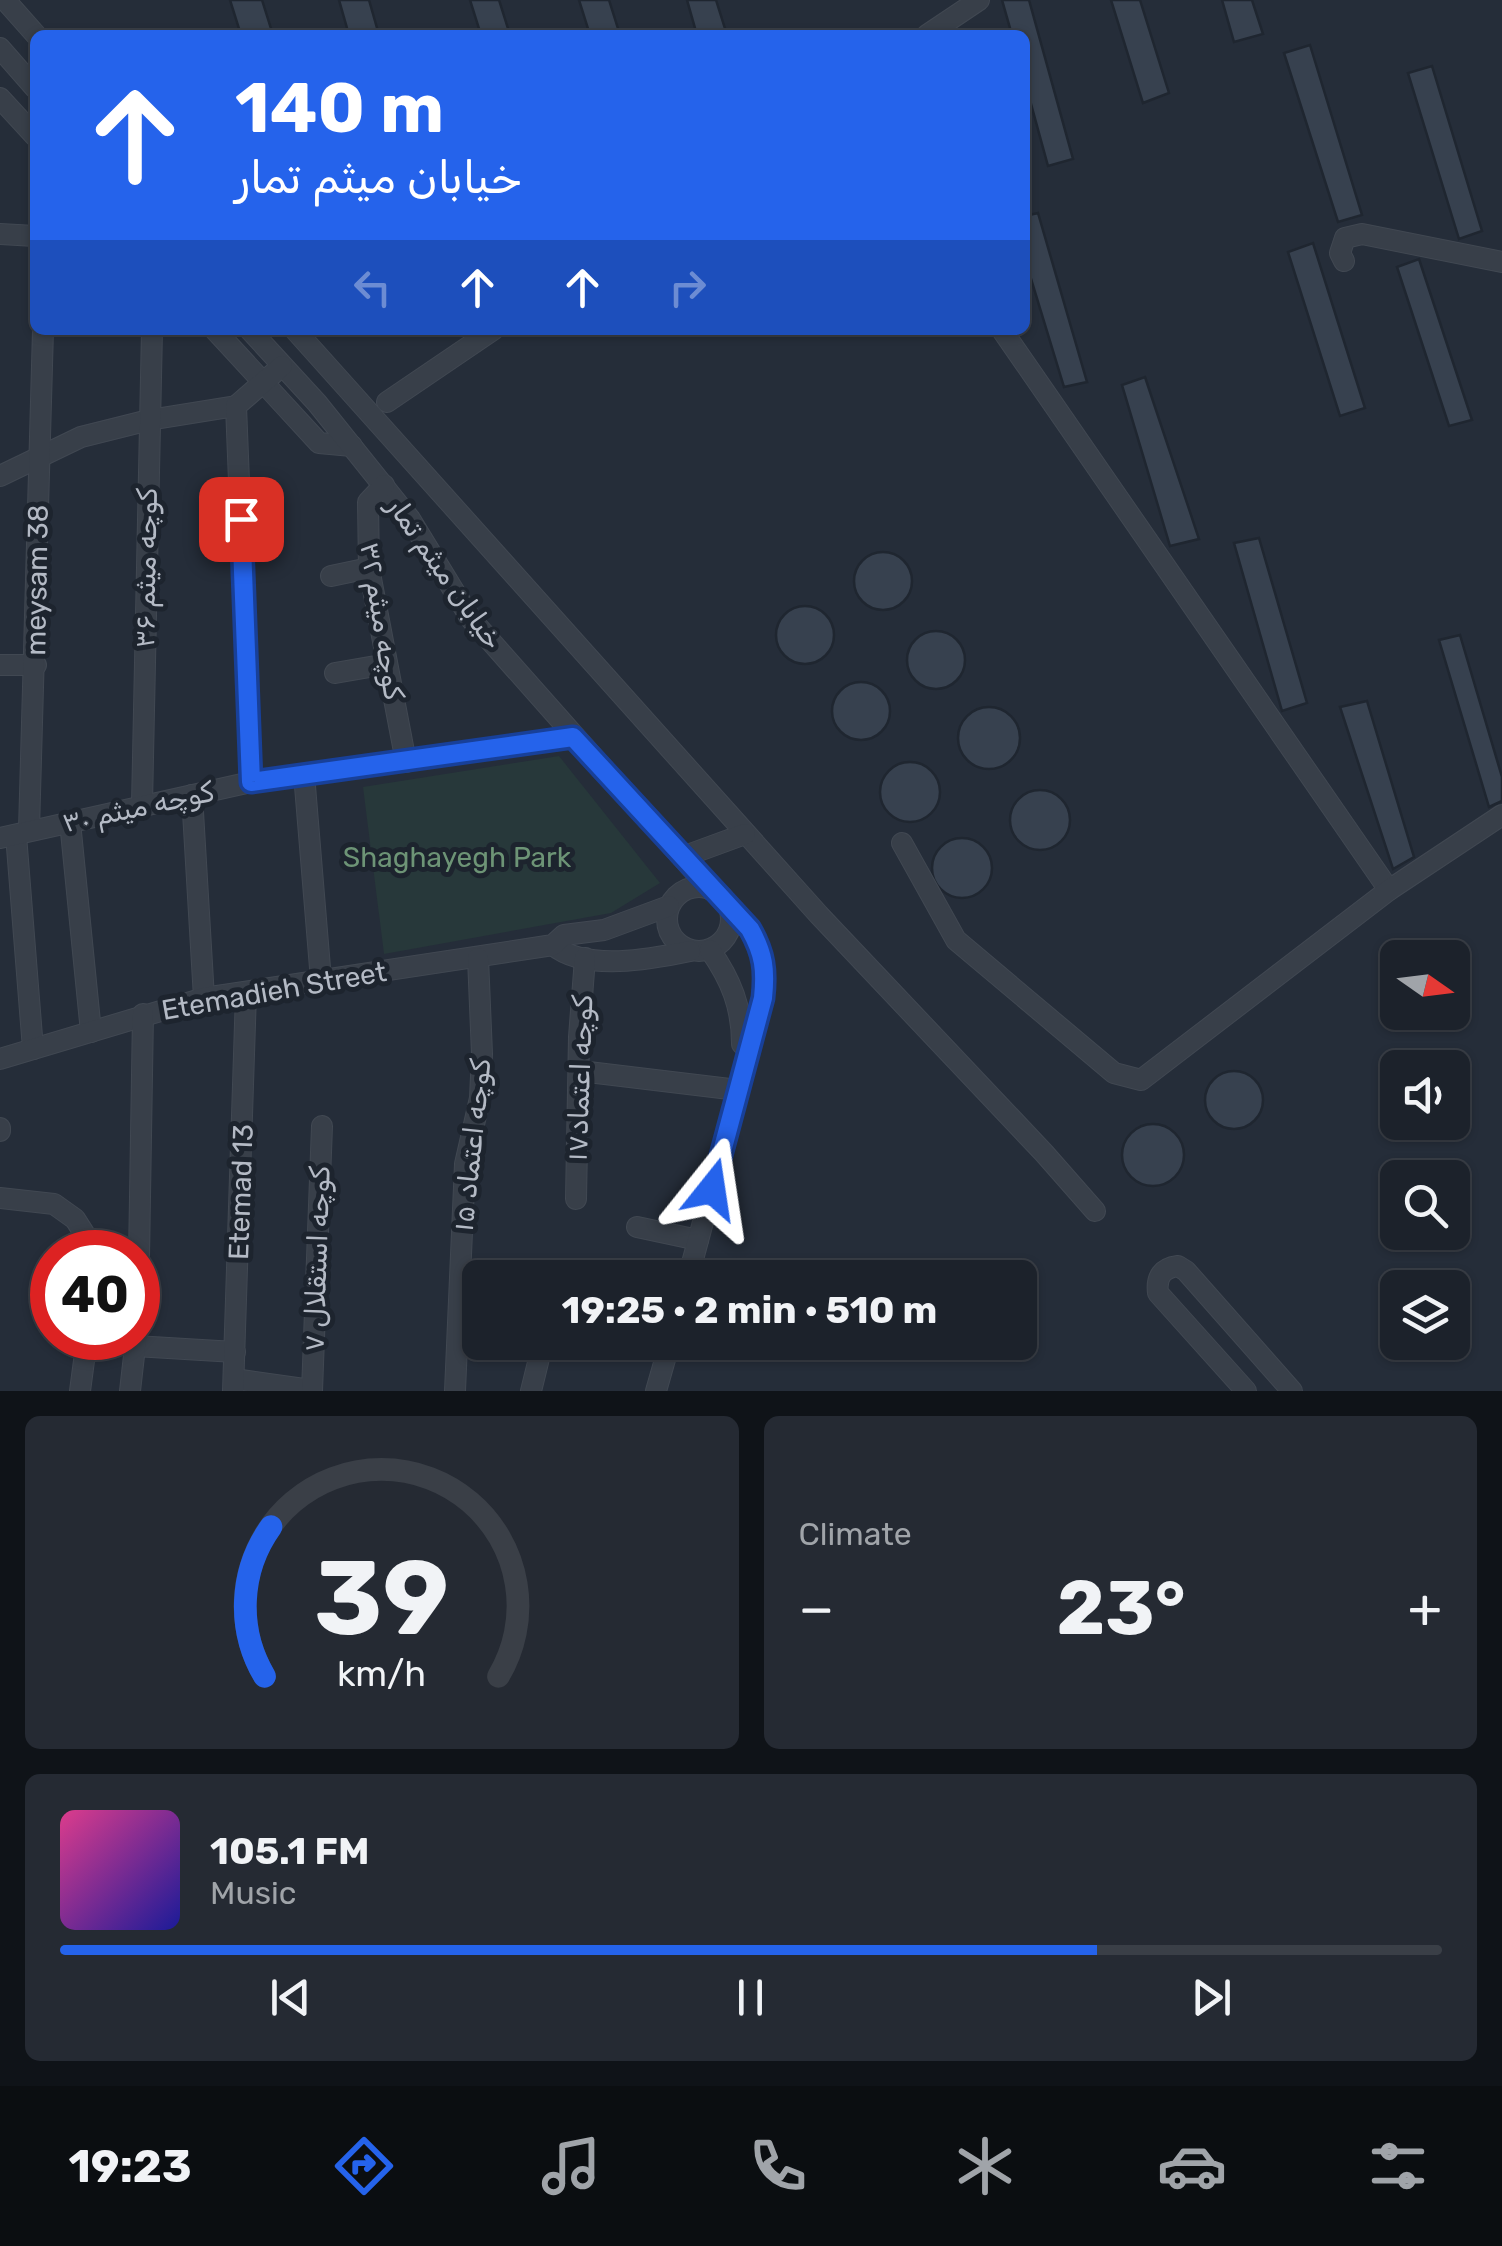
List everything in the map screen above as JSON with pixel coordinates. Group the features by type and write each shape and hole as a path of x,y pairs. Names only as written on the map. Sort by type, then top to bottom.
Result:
{"street":[{"path":"5,0 32,30"},
{"path":"934,30 978,0"},
{"path":"0,48 30,82"},
{"path":"0,98 30,131"},
{"path":"0,234 30,236"},
{"path":"1344,262 1340,252 1346,238 1362,234 1502,262"},
{"name":"meysam 38","path":"33,1049 15,834 36,665 43,335"},
{"name":"کوچه میثم ۳۶","path":"142,805 152,335"},
{"path":"220,335 319,443 352,446"},
{"name":"خیابان میثم تمار","path":"254,335 410,519 471,620 750,929 762,952 766,970 763,998 693,1260"},
{"path":"298,335 745,834 1095,1212"},
{"path":"388,402 486,335"},
{"path":"1005,335 1389,890"},
{"path":"0,476 80,437 149,420 236,406 282,366"},
{"path":"236,406 251,782"},
{"name":"کوچه میثم ۳۲","path":"384,485 368,502 369,568 406,762"},
{"path":"331,576 369,568"},
{"path":"335,673 387,664"},
{"path":"0,665 36,665"},
{"name":"کوچه میثم ۳۰","path":"15,834 251,782 573,737"},
{"path":"304,774 321,980"},
{"path":"192,795 204,998"},
{"path":"902,842 956,940 1114,1073 1140,1080 1389,890 1502,815"},
{"path":"70,822 91,1032"},
{"path":"700,950 675,942 668,932 684,856 745,834"},
{"path":"554,945 564,954 584,958 646,960 721,943 728,932 729,907 717,893 699,887 672,901"},
{"name":"Etemadieh Street","path":"0,1058 204,998 554,945 564,936 604,930 672,901"},
{"name":"خیابان میثم تمار","path":"700,950 730,981 742,1016 740,1080"},
{"name":"کوچه اعتماد ۱۵","path":"455,1391 465,1164 480,1098 478,958"},
{"name":"کوچه اعتماد۱۷","path":"576,1199 584,958"},
{"name":"Etemad 13","path":"234,1385 246,994"},
{"path":"140,1230 143,1014"},
{"path":"580,1071 740,1080"},
{"name":"کوچه استقلال ۷","path":"312,1390 322,1126"},
{"path":"0,1198 54,1204 75,1219 82,1230"},
{"path":"636,1228 698,1240"},
{"path":"1246,1391 1158,1293 1160,1274 1168,1267 1178,1266 1186,1271 1292,1391"},
{"path":"160,1344 235,1352"},
{"path":"80,1391 84,1360"},
{"path":"130,1391 133,1360"},
{"path":"532,1391 539,1360"},
{"path":"656,1391 665,1360"},
{"path":"234,1385 312,1390"}],"green space":[{"name":"Shaghayegh Park","path":"559,756 660,883 611,913 384,954 363,787"}],"building":[{"path":"230,0 262,0 271,30 239,30"},
{"path":"339,0 369,0 378,30 348,30"},
{"path":"470,0 499,0 508,30 479,30"},
{"path":"579,0 609,0 618,30 588,30"},
{"path":"687,0 716,0 725,30 696,30"},
{"path":"1002,0 1029,0 1073,159 1048,166 1030,100 1030,30 1011,30"},
{"path":"1111,0 1140,0 1169,93 1143,103"},
{"path":"1222,0 1252,0 1263,34 1234,42"},
{"path":"1310,45 1362,215 1338,222 1284,53"},
{"path":"1432,66 1482,231 1459,239 1408,73"},
{"path":"1038,213 1087,382 1064,387 1030,275 1030,215"},
{"path":"1313,243 1365,408 1340,416 1288,252"},
{"path":"1419,259 1472,420 1449,426 1397,267"},
{"path":"1145,377 1199,539 1170,546 1122,385"},
{"path":"1259,538 1307,703 1282,711 1234,543"},
{"path":"883,552 903,561 912,581 903,601 883,610 863,601 854,581 863,561"},
{"path":"805,606 825,615 834,635 825,655 805,664 785,655 776,635 785,615"},
{"path":"936,631 956,640 965,660 956,680 936,689 916,680 907,660 916,640"},
{"path":"1460,635 1502,777 1502,801 1489,807 1439,640"},
{"path":"861,682 882,690 890,711 882,732 861,740 840,732 832,711 840,690"},
{"path":"1367,701 1414,857 1393,869 1340,707"},
{"path":"989,707 1011,716 1020,738 1011,760 989,769 967,760 958,738 967,716"},
{"path":"910,762 931,771 940,792 931,813 910,822 889,813 880,792 889,771"},
{"path":"1040,790 1061,799 1070,820 1061,841 1040,850 1019,841 1010,820 1019,799"},
{"path":"962,838 983,847 992,868 983,889 962,898 941,889 932,868 941,847"},
{"path":"1234,1071 1255,1079 1263,1100 1255,1121 1234,1129 1213,1121 1205,1100 1213,1079"},
{"path":"1153,1124 1175,1133 1184,1155 1175,1177 1153,1186 1131,1177 1122,1155 1131,1133"}],"route":[{"path":"241,519 251,782 573,737 750,929 766,970 763,998 712,1189"}]}
